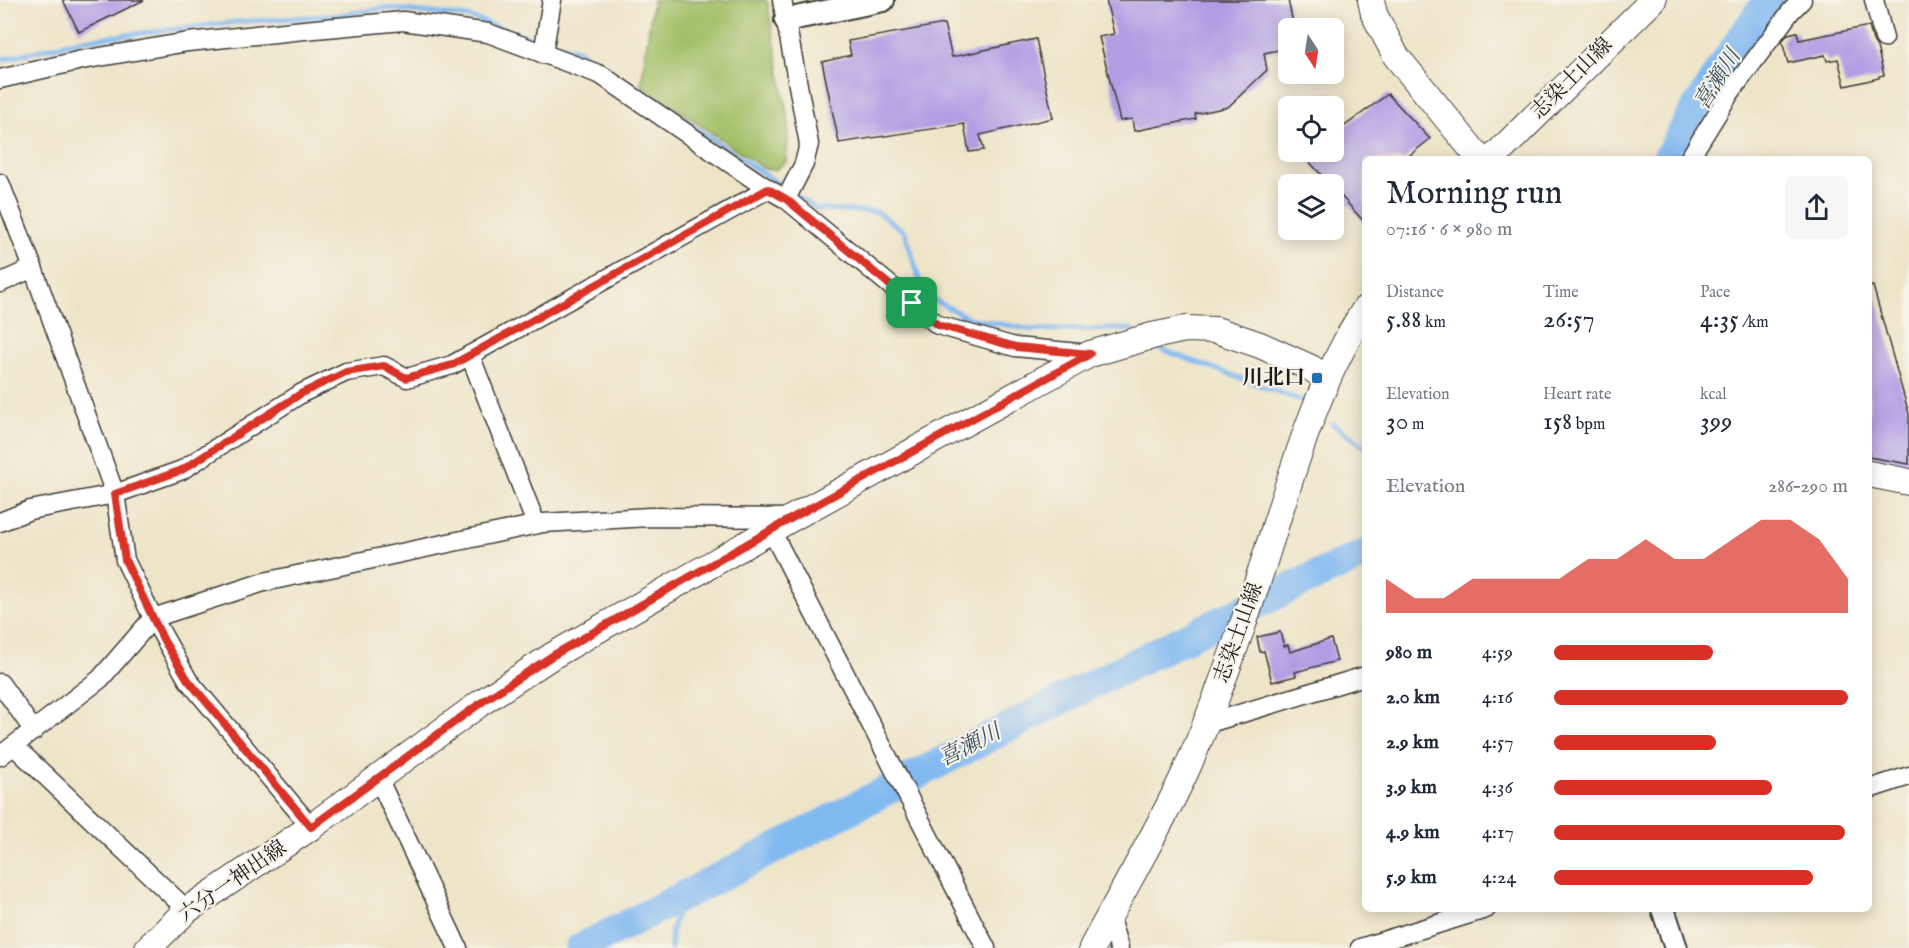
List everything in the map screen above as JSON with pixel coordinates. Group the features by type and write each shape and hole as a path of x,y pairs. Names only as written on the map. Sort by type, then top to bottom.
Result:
{"main road":[{"path":"1371,0 1374,14 1396,56 1478,156"},
{"name":"志染土山線","path":"1495,156 1653,0"},
{"name":"志染土山線","path":"1092,948 1183,776 1206,724 1256,589 1300,447 1327,379 1362,315"},
{"name":"六分一神出線","path":"148,948 188,910 311,827 482,702 552,656 782,524 1090,354 1132,341 1186,329 1216,330 1260,345 1311,368 1327,379"},
{"path":"1872,475 1909,482"}],"street":[{"path":"543,54 552,0"},
{"path":"786,199 804,164 809,144 784,10 883,0"},
{"path":"1691,156 1730,93 1791,11 1802,0"},
{"path":"1874,0 1884,38"},
{"path":"0,79 82,60 188,42 403,21 488,33 601,75 786,199 938,325 1016,347 1090,354"},
{"path":"0,183 115,494 125,560 153,618 188,680 311,827"},
{"path":"0,522 30,510 115,494 182,470 302,393 346,372 384,366 406,378 452,365 768,189"},
{"path":"0,283 33,268"},
{"path":"470,355 536,524"},
{"path":"188,910 7,751 100,678 153,618 264,582 536,524 650,517 782,524 893,767 986,948"},
{"path":"1206,724 1362,677"},
{"path":"0,683 34,730"},
{"path":"1872,788 1909,776"},
{"path":"378,777 458,948"},
{"path":"1360,948 1476,912"},
{"path":"1664,912 1676,948"},
{"path":"1110,915 1119,948"}],"green space":[{"path":"653,0 767,0 789,124 786,162 775,170 765,169 641,85"}],"building":[{"path":"63,0 144,0 79,32"},
{"path":"1106,0 1288,0 1292,18 1278,18 1278,50 1264,53 1267,70 1228,107 1195,114 1196,119 1134,131 1132,119 1120,121 1099,37 1114,34"},
{"path":"944,24 952,57 1036,39 1053,118 980,135 984,150 969,152 964,124 839,143 822,62 851,55 848,41"},
{"path":"1869,26 1884,75 1879,78 1845,86 1838,59 1827,61 1825,55 1788,63 1782,41 1788,34 1797,32 1799,40"},
{"path":"1388,94 1430,139 1409,156 1362,156 1362,220 1344,199 1344,174 1321,174 1309,162 1344,162 1344,127"},
{"path":"1872,286 1909,414 1909,464 1872,458"},
{"path":"1280,632 1284,646 1288,645 1290,652 1331,639 1337,661 1295,672 1296,676 1272,682 1264,651 1260,652 1257,637"}],"waterway":[{"name":"喜瀬川","path":"1669,156 1715,78 1768,0"},
{"path":"0,60 81,40 237,22 338,15 385,8 469,17 530,38 577,50 605,68"},
{"path":"630,84 816,209 877,212 905,232 924,295 969,318 1033,330 1131,329 1133,331"},
{"path":"1152,346 1303,401"},
{"path":"1333,424 1362,445"},
{"name":"喜瀬川","path":"580,948 1166,647 1362,555"},
{"path":"671,948 671,933 681,898"}],"place":[{"name":"川北口","path":"1317,378"}],"route":[{"path":"768,189 786,199 912,303 938,325 1016,347 1090,354 792,518 552,656 482,702 311,827 188,680 164,641 125,560 115,494 182,470 302,393 346,372 384,366 406,378 452,365 768,189"}]}
